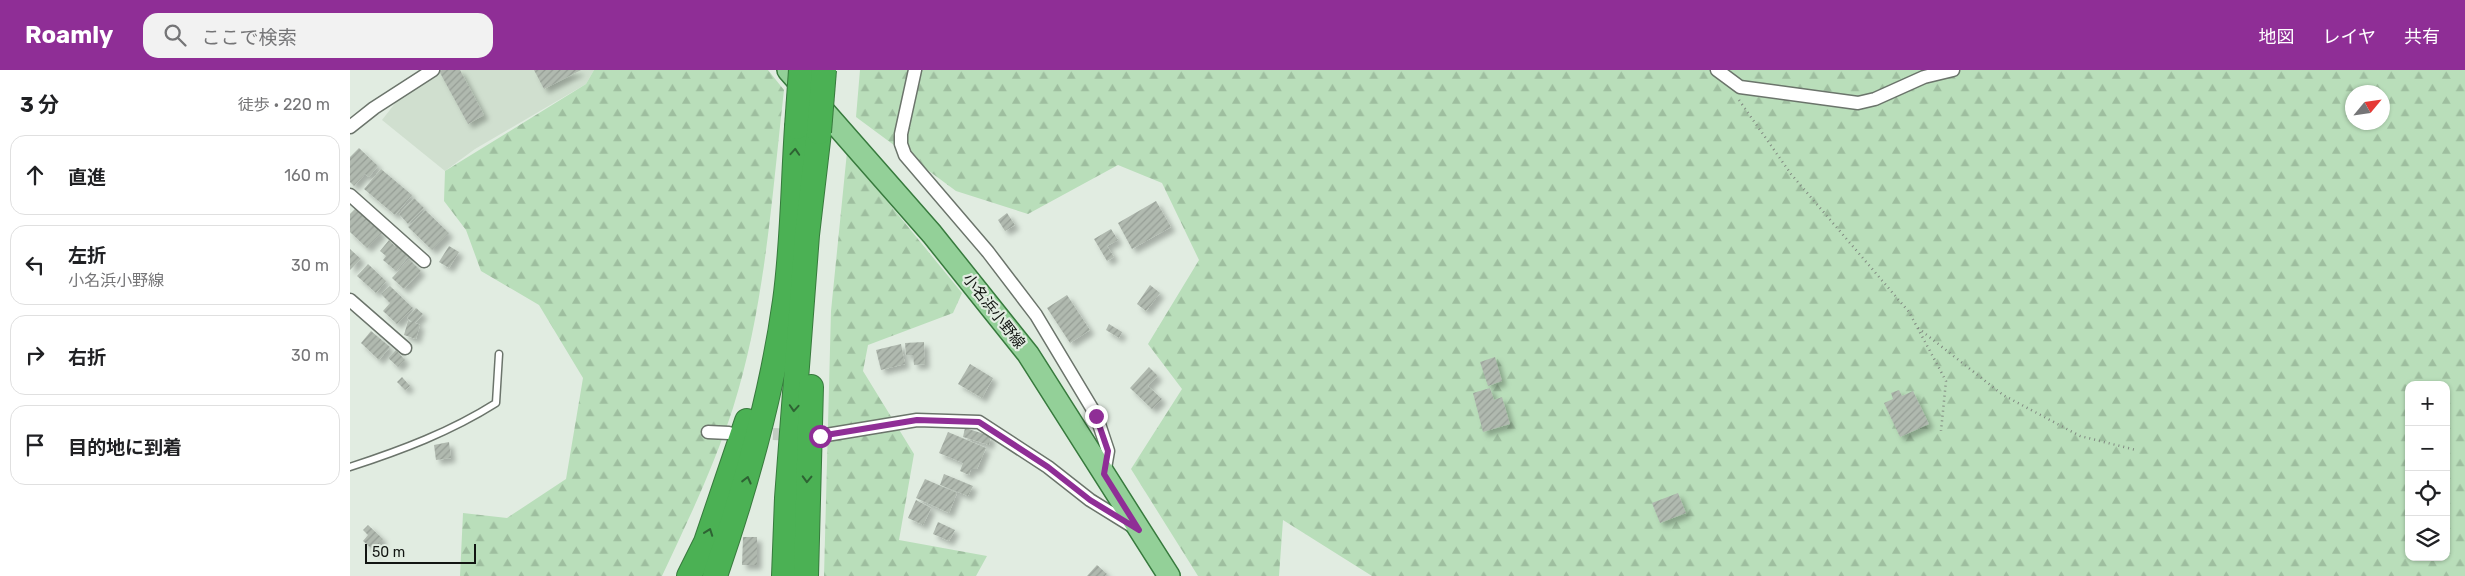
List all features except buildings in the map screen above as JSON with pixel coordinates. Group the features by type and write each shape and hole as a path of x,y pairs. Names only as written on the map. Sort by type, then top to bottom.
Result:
{"highway":[{"path":"801,70 808,129 816,168 817,232 806,576"},
{"path":"689,576 706,542 749,413 775,301 794,177 824,70"},
{"path":"784,576 787,498 807,235 816,168"},
{"path":"715,576 744,492 776,357 793,233 794,177"}],"main road":[{"name":"小名浜小野線","path":"788,70 932,234 1028,354 1168,576"}],"street":[{"path":"350,127 374,108 433,70"},
{"path":"915,70 901,134 901,144 905,155 988,252 1036,315 1096,416 1108,451 1104,474"},
{"path":"1717,70 1740,87 1858,103 1875,99 1924,77 1953,70"},
{"path":"350,195 424,260"},
{"path":"350,300 405,348"},
{"path":"820,436 917,420 979,422 1048,467 1090,500 1139,530"},
{"path":"708,432 729,432"}],"lane":[{"path":"350,467 415,445 464,423 496,403 499,354"}],"path":[{"path":"1737,97 1791,174 1909,312 1946,381 1941,431"},
{"path":"1917,327 2003,395 2080,436 2136,450"}],"shaded area":[{"path":"421,70 594,70 586,84 475,149 445,171 382,120"}],"green space":[{"path":"594,70 768,70 784,90 766,250 753,330 744,370 718,451 662,576 460,576 463,513 507,518 566,479 583,378 539,305 481,271 466,230 444,201 445,171 586,84"},
{"path":"860,70 2465,70 2465,576 1372,576 1283,520 1279,576 1198,576 1131,469 1182,389 1148,344 1199,260 1162,183 1118,165 1028,214 956,191 856,117"},
{"path":"847,152 962,293 953,313 868,345 863,371 914,454 899,540 987,556 976,576 824,576 831,311"}],"tunnel":[{"path":"755,433 795,435"}],"route":[{"path":"820,436 889,423 917,420 979,422 1048,467 1090,500 1139,530 1104,474 1108,451 1096,416"}]}
